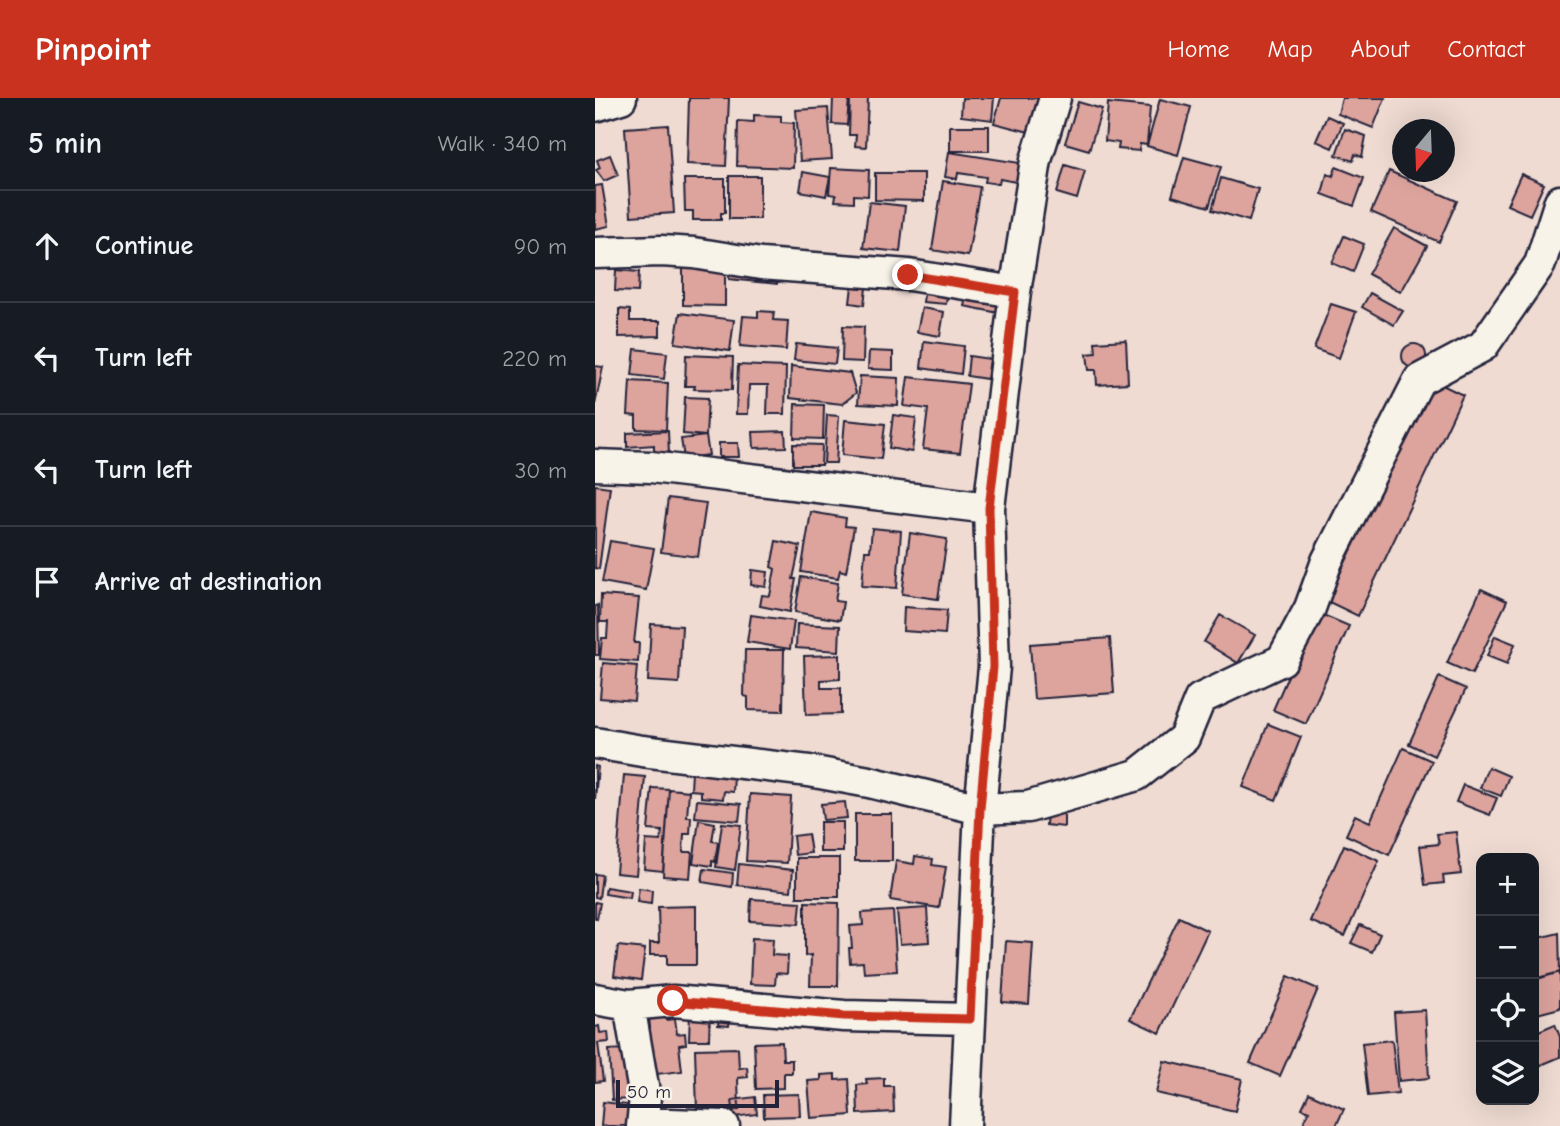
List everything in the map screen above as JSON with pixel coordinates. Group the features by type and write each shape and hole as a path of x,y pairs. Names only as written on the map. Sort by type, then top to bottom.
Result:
{"street":[{"path":"595,106 621,98"},
{"path":"965,1126 980,809 993,667 989,508 1015,292 1036,160 1055,98"},
{"path":"595,743 809,771 869,782 980,809 1028,807 1137,775 1184,738 1200,699 1282,660 1311,608 1327,561 1419,380 1483,346 1540,264 1560,201"},
{"path":"595,253 661,250 694,253 761,264 908,275 1015,292"},
{"path":"595,464 651,467 989,508"},
{"path":"595,999 629,1005 673,1001 844,1016 970,1019"},
{"path":"629,1005 645,1098 643,1125 725,1126"}],"building":[{"path":"689,98 729,98 726,166 687,164"},
{"path":"833,98 849,98 847,125 832,124"},
{"path":"850,98 868,98 866,147 855,146 856,135 849,135"},
{"path":"962,98 994,98 992,120 961,116"},
{"path":"1001,98 1038,98 1029,132 994,123"},
{"path":"1342,98 1385,98 1373,128 1338,114"},
{"path":"1160,99 1191,107 1178,155 1147,146"},
{"path":"1078,102 1102,109 1089,150 1065,143"},
{"path":"1108,103 1150,107 1147,145 1140,144 1139,151 1118,149 1119,143 1105,141"},
{"path":"828,108 832,159 800,161 796,110"},
{"path":"754,115 781,116 781,122 794,123 793,168 737,166 738,121 754,122"},
{"path":"1327,116 1343,123 1332,148 1316,141"},
{"path":"668,125 674,213 631,216 625,128"},
{"path":"950,126 989,126 989,151 950,151"},
{"path":"1345,129 1366,136 1362,157 1355,154 1353,161 1336,155"},
{"path":"949,152 1020,163 1016,182 1000,179 999,184 985,182 986,177 958,173 957,179 945,177"},
{"path":"610,155 618,175 604,181 596,170 600,168 597,160"},
{"path":"1184,157 1221,167 1209,207 1172,196"},
{"path":"1065,165 1085,171 1077,199 1057,193"},
{"path":"1336,167 1364,178 1354,206 1322,194 1327,174 1333,176"},
{"path":"831,168 869,170 868,196 854,195 854,202 835,201 836,195 829,194"},
{"path":"1389,171 1392,172 1392,182 1414,182 1457,201 1439,242 1371,212"},
{"path":"803,172 830,177 826,196 800,191"},
{"path":"875,173 924,173 924,201 875,200"},
{"path":"1521,174 1544,184 1530,215 1507,205"},
{"path":"729,176 760,176 760,219 729,219"},
{"path":"1221,178 1258,189 1249,221 1212,210"},
{"path":"684,179 725,179 725,213 721,213 721,220 693,220 693,211 685,211"},
{"path":"943,181 980,187 968,256 932,250"},
{"path":"602,185 609,226 595,229 595,186"},
{"path":"869,202 905,206 900,252 863,248"},
{"path":"1394,228 1427,246 1401,292 1368,274"},
{"path":"1344,236 1364,244 1353,272 1332,263"},
{"path":"730,265 778,271 777,284 729,279"},
{"path":"683,268 725,269 725,306 683,305"},
{"path":"616,270 639,272 638,292 615,291"},
{"path":"852,286 866,288 864,305 850,303"},
{"path":"925,288 948,290 946,304 923,302"},
{"path":"1370,293 1403,311 1394,325 1362,307"},
{"path":"966,298 1001,305 999,313 964,306"},
{"path":"1331,304 1356,312 1339,358 1314,349"},
{"path":"922,308 944,312 940,336 917,332"},
{"path":"619,309 630,310 630,321 660,321 660,336 619,337"},
{"path":"758,311 774,312 773,320 788,321 786,350 740,346 743,316 758,317"},
{"path":"680,313 734,320 730,351 675,343"},
{"path":"843,326 864,327 863,362 842,361"},
{"path":"1126,340 1128,383 1097,385 1096,370 1089,370 1087,354 1096,353 1095,342"},
{"path":"924,341 964,346 961,374 921,368"},
{"path":"796,344 837,348 835,364 794,360"},
{"path":"1414,344 1425,351 1426,356 1419,367 1414,368 1403,361 1402,356 1409,345"},
{"path":"635,349 667,353 664,379 632,375"},
{"path":"869,351 893,352 893,370 868,369"},
{"path":"686,355 733,357 732,390 694,389 695,386 685,386"},
{"path":"969,356 990,359 987,379 967,376"},
{"path":"738,365 786,367 785,414 767,414 768,385 749,385 748,414 736,414"},
{"path":"595,366 603,367 595,405"},
{"path":"791,366 850,373 856,393 842,404 790,398"},
{"path":"860,376 899,378 898,406 858,404"},
{"path":"908,377 969,384 960,453 923,449 928,409 904,406"},
{"path":"1432,380 1463,395 1358,616 1327,601"},
{"path":"630,381 668,383 666,430 636,429 636,416 628,415"},
{"path":"685,397 708,398 706,436 683,434"},
{"path":"795,404 824,405 823,439 794,438"},
{"path":"827,415 839,416 836,463 824,463"},
{"path":"893,415 916,418 912,452 889,448"},
{"path":"845,420 885,424 881,459 842,455"},
{"path":"668,431 669,454 654,454 654,445 627,447 627,433"},
{"path":"785,431 786,447 754,448 753,432"},
{"path":"706,436 709,455 684,458 681,439"},
{"path":"719,443 738,443 739,457 719,457"},
{"path":"793,444 822,445 821,465 793,465"},
{"path":"595,485 610,487 599,569 595,568"},
{"path":"668,498 706,503 698,557 661,552"},
{"path":"811,512 846,518 845,526 854,527 846,572 840,570 838,578 801,572"},
{"path":"872,528 901,531 897,588 862,586 865,551 870,551"},
{"path":"910,533 947,539 938,599 902,594"},
{"path":"610,541 654,548 646,590 602,582"},
{"path":"776,541 800,546 790,612 760,606 762,595 770,596 775,569 771,567"},
{"path":"752,570 768,572 766,587 751,585"},
{"path":"801,577 838,583 835,601 843,602 840,620 795,612"},
{"path":"1481,589 1507,601 1472,674 1447,663"},
{"path":"601,595 639,598 634,643 639,643 638,662 600,659 602,638 607,638 608,622 600,622"},
{"path":"598,605 599,655 595,655 595,606"},
{"path":"904,607 947,610 945,634 903,631"},
{"path":"1316,612 1349,626 1306,724 1273,710"},
{"path":"751,615 794,621 790,649 747,642"},
{"path":"1220,615 1255,635 1238,663 1204,642"},
{"path":"651,624 682,626 679,683 648,681"},
{"path":"797,624 840,626 839,651 796,648"},
{"path":"1495,636 1515,644 1507,664 1487,656"},
{"path":"1110,638 1114,693 1034,699 1030,644"},
{"path":"745,650 784,650 783,711 748,710 748,697 744,696"},
{"path":"840,655 840,679 821,680 821,688 841,688 841,714 806,715 804,656"},
{"path":"603,663 637,666 634,701 600,698"},
{"path":"1439,677 1466,689 1434,756 1409,744"},
{"path":"1268,724 1301,737 1276,800 1243,787"},
{"path":"1403,748 1432,761 1389,855 1346,835 1355,815 1370,822"},
{"path":"595,766 598,767 595,799"},
{"path":"1488,767 1509,776 1501,796 1480,788"},
{"path":"692,772 734,776 733,792 724,791 723,799 701,797 701,791 691,790"},
{"path":"624,775 645,777 636,875 616,873"},
{"path":"1463,785 1497,798 1490,815 1456,802"},
{"path":"652,788 669,789 663,871 644,869 646,840 661,841 662,831 648,830"},
{"path":"669,789 689,791 687,817 691,817 690,834 684,834 683,852 692,852 690,878 663,876"},
{"path":"750,794 791,797 787,863 746,861"},
{"path":"697,800 741,804 739,821 695,817"},
{"path":"845,802 847,818 823,820 821,804"},
{"path":"1047,811 1064,812 1064,827 1046,825"},
{"path":"855,814 892,814 892,861 855,861"},
{"path":"699,820 715,823 712,841 718,842 712,866 693,863"},
{"path":"820,822 843,822 843,852 820,852"},
{"path":"722,823 741,825 735,870 716,867"},
{"path":"1456,832 1461,874 1443,876 1444,883 1425,885 1420,846 1439,844 1437,834"},
{"path":"808,834 811,853 795,855 793,836"},
{"path":"1344,845 1379,861 1345,936 1310,921"},
{"path":"915,856 933,859 932,865 946,867 939,908 890,900 896,861 914,864"},
{"path":"797,858 839,858 839,897 797,897"},
{"path":"739,864 793,870 791,891 737,885"},
{"path":"704,869 733,873 732,887 702,882"},
{"path":"595,874 602,875 599,898 595,897"},
{"path":"606,887 631,891 630,898 605,894"},
{"path":"639,888 652,890 651,904 637,902"},
{"path":"751,899 801,902 799,924 750,921"},
{"path":"595,902 600,903 597,919 595,918"},
{"path":"805,902 839,903 838,986 810,986 811,955 805,956"},
{"path":"696,906 696,965 667,965 667,955 650,955 650,943 659,943 658,907"},
{"path":"927,908 929,942 900,944 897,910"},
{"path":"893,911 897,971 864,973 863,962 850,963 850,926 863,925 862,913"},
{"path":"1179,917 1208,931 1160,1033 1130,1019"},
{"path":"1360,925 1380,934 1372,952 1351,943"},
{"path":"1559,933 1560,972 1539,978 1539,938"},
{"path":"752,938 773,939 772,955 788,956 787,974 776,973 775,985 750,984"},
{"path":"1006,941 1033,943 1029,1004 1002,1002"},
{"path":"618,946 645,949 641,980 614,976"},
{"path":"1560,972 1560,1008 1539,1013 1539,978"},
{"path":"1288,976 1318,989 1280,1076 1250,1063"},
{"path":"1425,1010 1429,1078 1399,1081 1394,1012"},
{"path":"690,1012 710,1013 709,1040 689,1040"},
{"path":"666,1015 666,1020 675,1019 677,1034 685,1033 686,1044 679,1045 682,1071 649,1075 644,1028 650,1028 649,1017"},
{"path":"719,1017 730,1019 729,1026 718,1025"},
{"path":"1555,1024 1560,1037 1560,1057 1539,1066 1539,1042 1539,1031"},
{"path":"599,1026 600,1033 608,1032 609,1042 598,1043 603,1081 595,1082 595,1027"},
{"path":"1392,1040 1398,1093 1368,1096 1362,1043"},
{"path":"782,1042 783,1060 792,1060 792,1073 784,1073 784,1088 756,1089 754,1043"},
{"path":"738,1048 739,1068 747,1067 748,1077 738,1078 739,1110 697,1111 695,1049"},
{"path":"627,1049 630,1099 612,1100 609,1050"},
{"path":"1164,1061 1242,1079 1235,1111 1156,1093"},
{"path":"835,1074 835,1080 849,1079 851,1115 811,1118 808,1081 821,1080 821,1075"},
{"path":"884,1078 884,1086 893,1086 894,1112 858,1114 857,1085 867,1084 866,1079"},
{"path":"1309,1093 1344,1109 1336,1126 1302,1126 1309,1111 1302,1108"},
{"path":"799,1094 800,1116 764,1117 763,1095"},
{"path":"755,1097 757,1114 734,1117 732,1100"},
{"path":"603,1102 635,1106 633,1126 601,1126"}],"route":[{"path":"673,1001 844,1016 970,1019 980,809 993,667 989,508 1015,292 908,275"}]}
